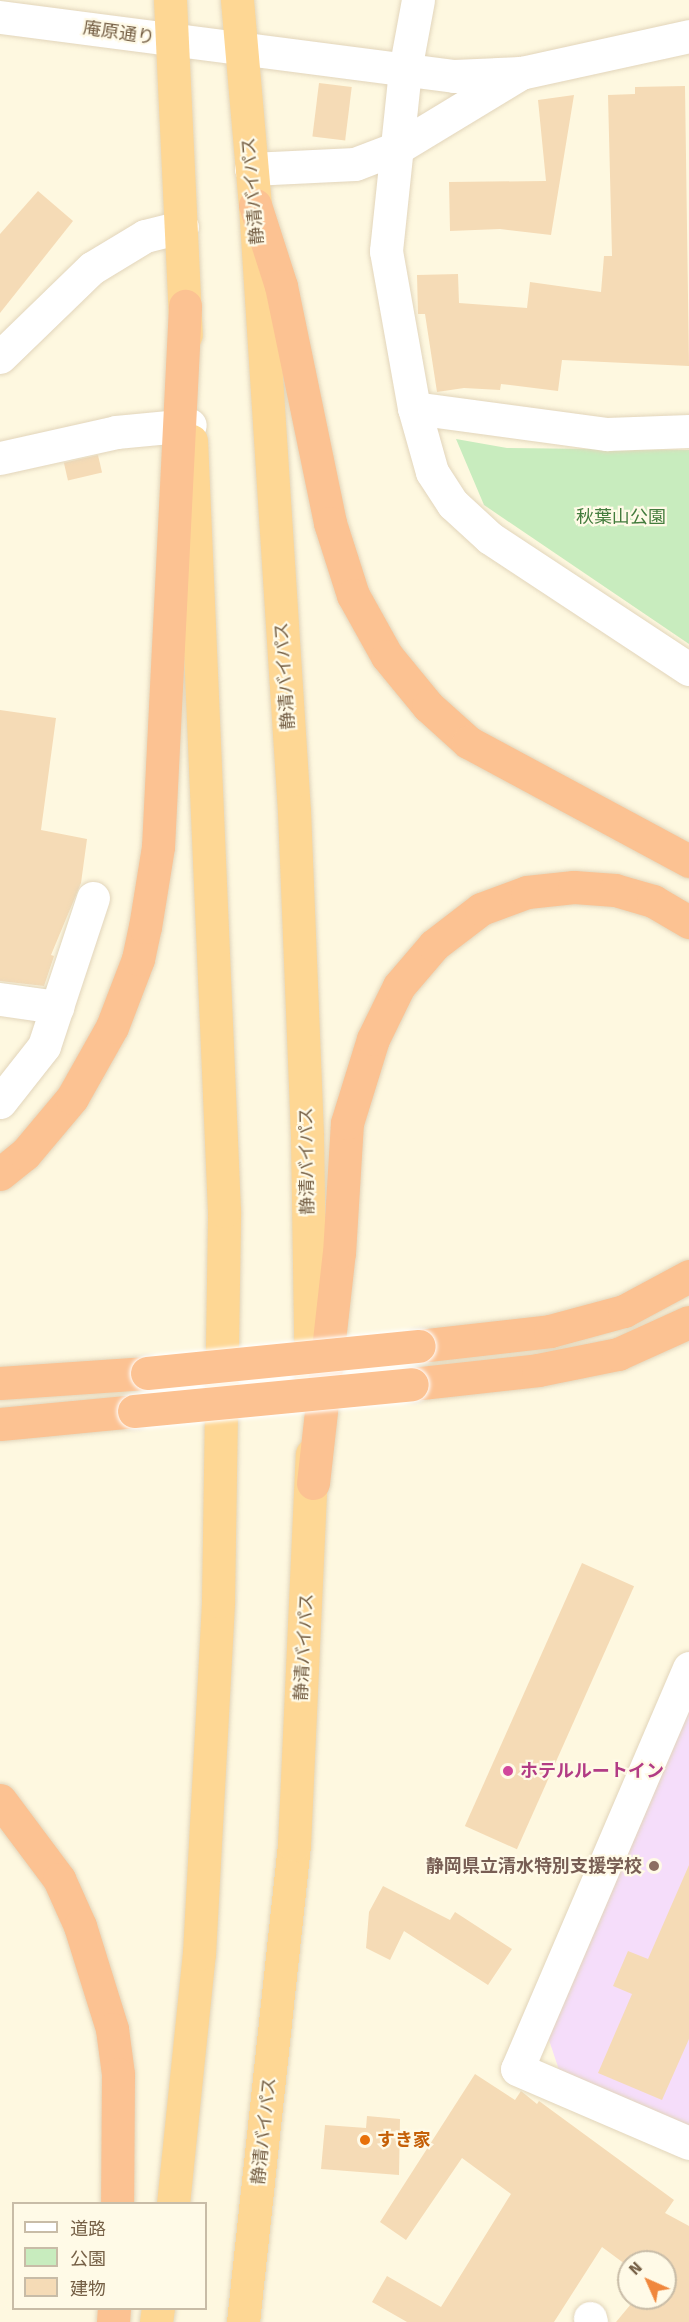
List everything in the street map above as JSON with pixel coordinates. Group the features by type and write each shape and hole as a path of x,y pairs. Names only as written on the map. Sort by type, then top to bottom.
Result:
{"highway":[{"path":"0,1174 25,1154 72,1098 111,1028 138,959 158,847 184,425 185,306 170,0"},
{"name":"静清バイパス","path":"237,0 239,47 255,204 294,811 307,1136 313,1483 294,1845 243,2322"},
{"path":"255,204 280,286 330,523 353,595 387,656 428,706 468,742 689,861"},
{"path":"173,2202 199,1954 218,1601 224,1211 184,425"},
{"path":"313,1483 339,1253 347,1123 373,1039 399,986 434,945 481,909 527,892 574,887 615,890 653,901 689,922"},
{"path":"0,1383 147,1372 550,1331 624,1311 689,1276"},
{"path":"0,1424 538,1370 618,1354 689,1323"},
{"path":"0,1800 58,1879 80,1926 106,2009 118,2074 117,2202"}],"street":[{"path":"418,0 405,70 386,251 414,408 432,472 453,504 490,538 689,669"},
{"name":"庵原通り","path":"0,17 454,76 521,73"},
{"path":"251,169 355,164 397,147 521,73 689,36"},
{"path":"0,357 92,268 145,236 182,227"},
{"path":"414,408 607,434 689,431"},
{"path":"0,458 116,432 184,425"},
{"path":"0,1102 44,1046 93,898"},
{"path":"0,999 57,1007"},
{"path":"689,1668 518,2069 689,2143"}],"shaded area":[{"name":"静岡県立清水特別支援学校","path":"689,1699 689,2131 562,2079 547,2034"}],"green space":[{"name":"秋葉山公園","path":"456,439 507,448 689,450 689,644 484,505"}],"building":[{"path":"319,83 352,87 345,141 312,137"},
{"path":"685,86 689,366 562,360 558,391 501,384 500,390 464,388 437,392 425,314 418,314 417,275 458,274 459,303 527,308 530,282 601,292 604,256 612,256 608,95 635,94 635,87"},
{"path":"574,95 551,235 500,229 450,231 449,182 546,181 538,100"},
{"path":"38,191 73,221 0,313 0,234"},
{"path":"98,455 102,473 68,480 64,463"},
{"path":"0,710 56,718 41,830 87,839 81,883 51,955 54,956 44,986 0,981"},
{"path":"582,1563 634,1586 517,1849 465,1826"},
{"path":"689,1865 689,2039 662,2100 598,2073 632,1994 613,1986 628,1951 648,1959"},
{"path":"383,1886 450,1920 455,1912 512,1949 488,1985 404,1931 390,1960 366,1948 369,1912"},
{"path":"475,2074 515,2100 521,2091 537,2104 539,2101 674,2200 665,2213 689,2226 689,2322 616,2322 626,2310 677,2310 677,2250 617,2250 617,2258 602,2247 554,2322 407,2322 372,2302 387,2276 441,2307 511,2194 462,2158 406,2240 380,2222"},
{"path":"367,2116 400,2119 399,2175 321,2169 325,2125 366,2128"}],"place":[{"name":"ホテルルートイン","path":"508,1771"},
{"name":"静岡県立清水特別支援学校","path":"654,1866"},
{"name":"すき家","path":"365,2140"}]}
